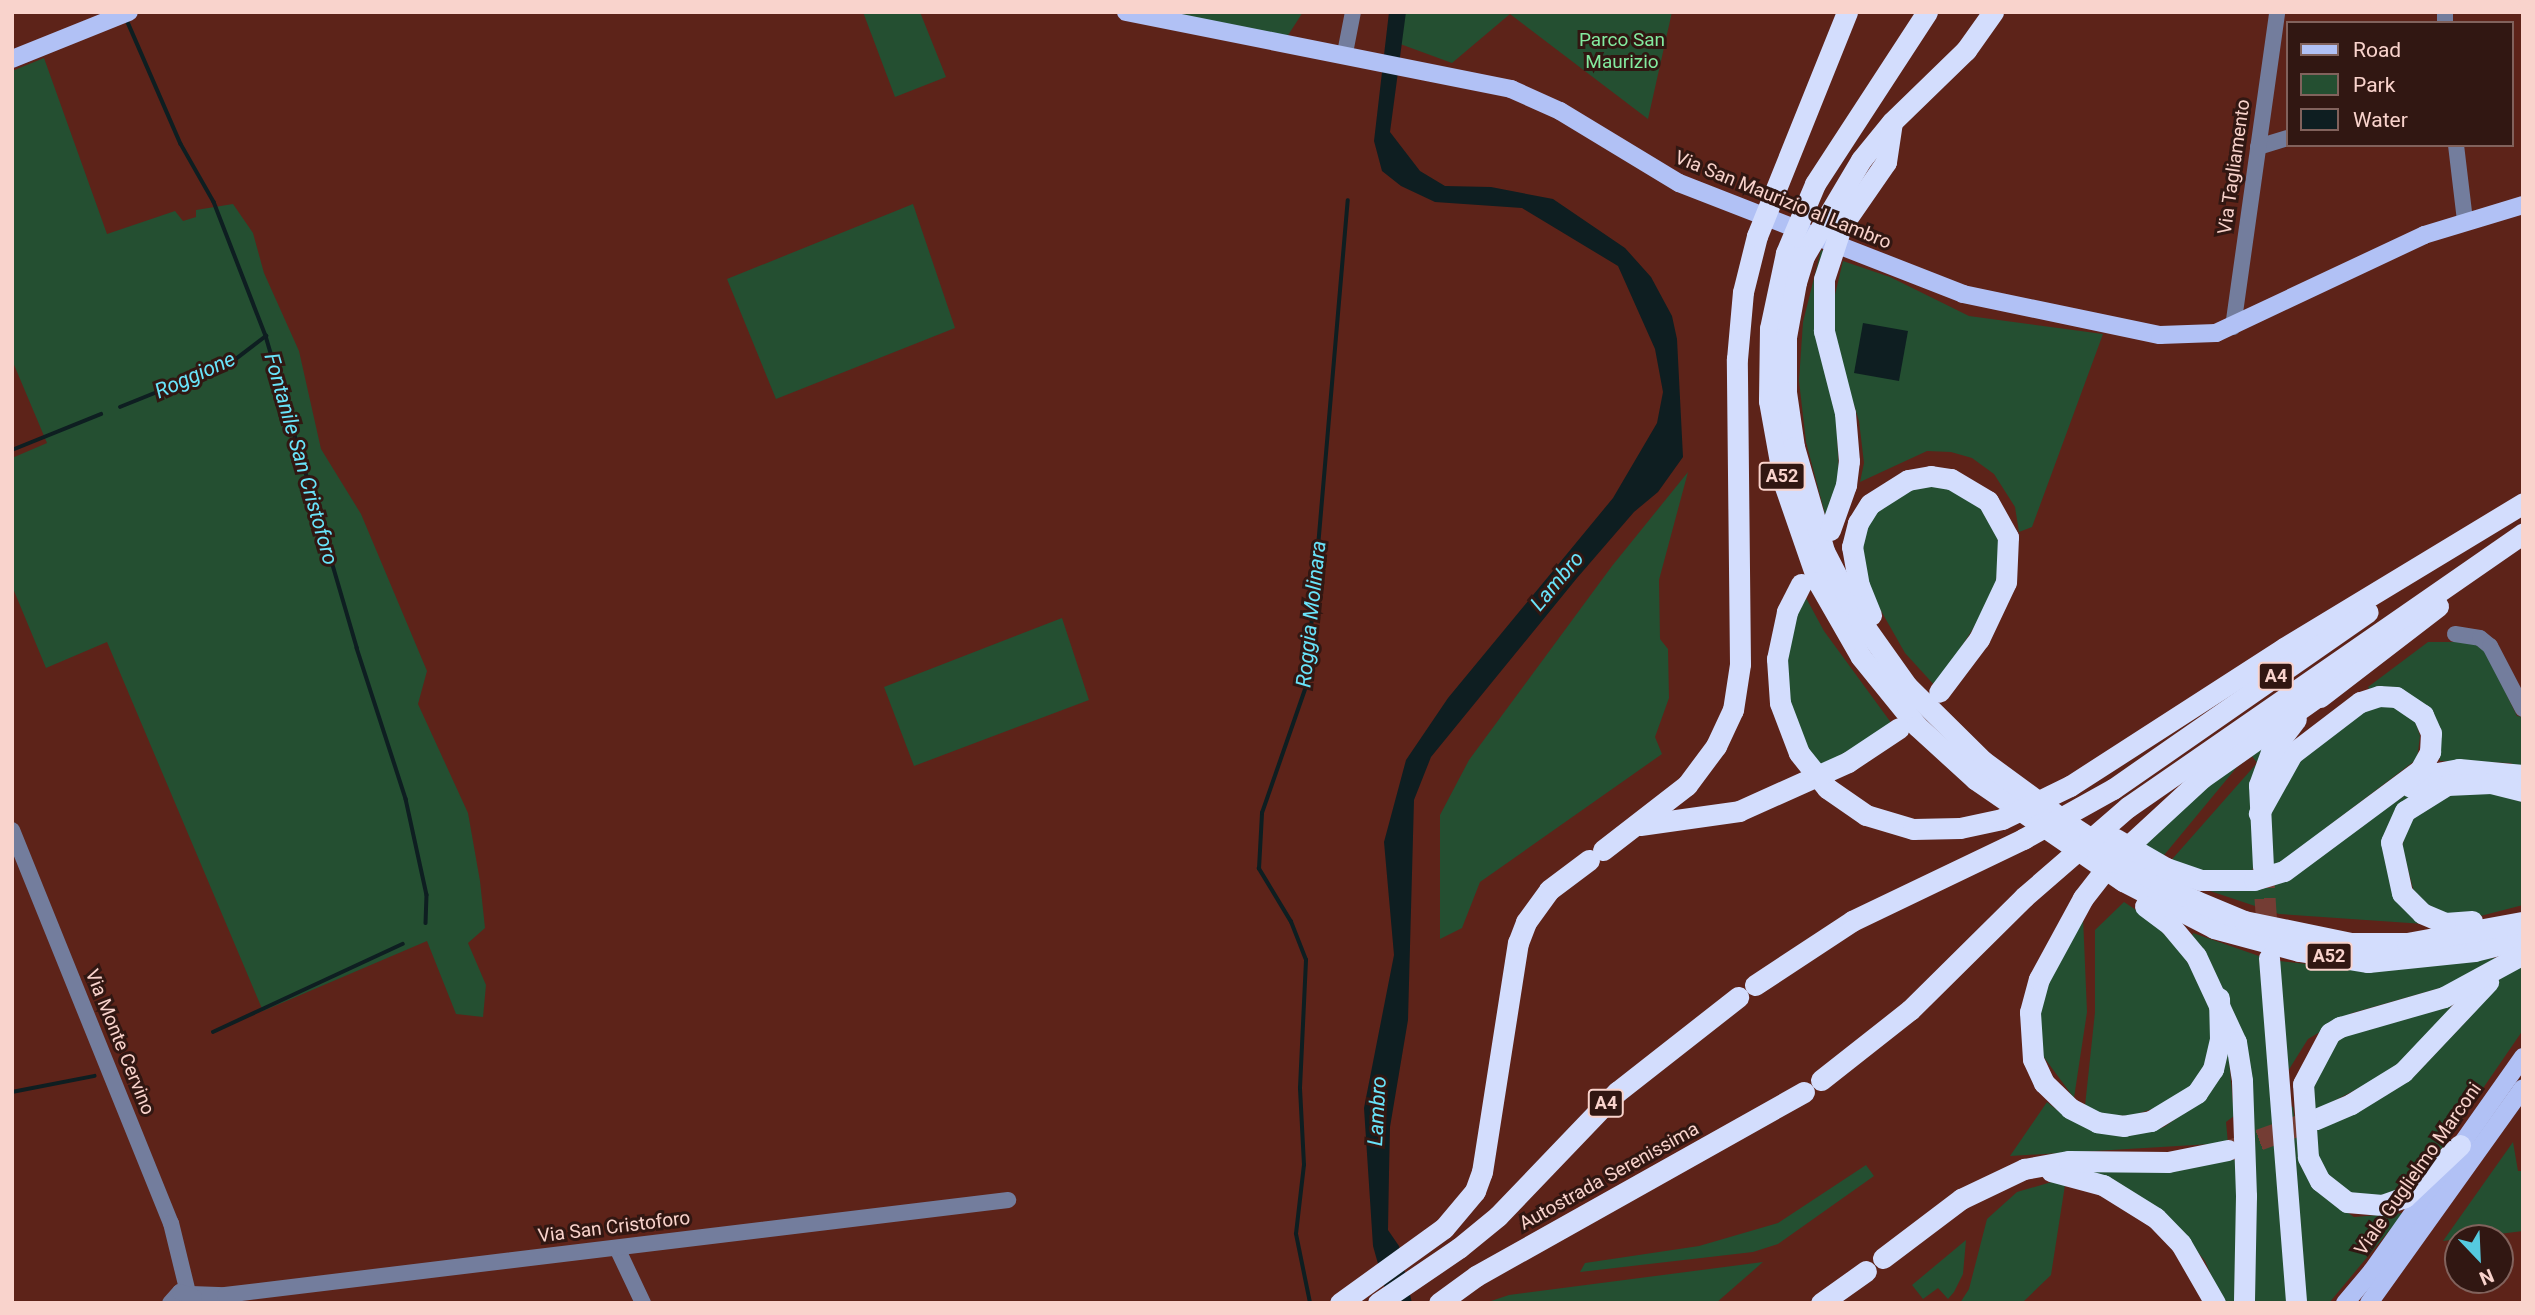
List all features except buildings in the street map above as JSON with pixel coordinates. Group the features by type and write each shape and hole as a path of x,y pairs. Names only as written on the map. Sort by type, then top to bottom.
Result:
{"highway":[{"path":"1342,1302 1444,1228 1475,1191 1489,1126 1518,943 1531,914 1549,890 1673,799 1703,765 1723,733 1736,696 1741,620 1737,359 1743,292 1757,236 1847,12"},
{"name":"A52","path":"1927,12 1829,158 1800,214 1777,287 1767,368 1773,438 1784,484 1818,582 1876,677 1947,757 2004,801 2152,886 2245,921 2350,943 2407,943 2523,922"},
{"name":"A52","path":"1993,12 1966,50 1892,122 1861,160 1804,256 1786,337 1786,392 1801,481 1824,551 1857,617 1983,761 2152,886 2214,928 2299,951 2368,962 2474,951 2523,939"},
{"path":"1830,530 1846,485 1848,436 1824,331 1824,279 1841,227 1886,162 1892,122"},
{"path":"1907,677 1868,610 1852,547 1858,523 1887,490 1931,476 1951,479 1988,501 2008,537 2009,558 2006,582 1979,639 1939,692"},
{"path":"1801,584 1783,624 1777,659 1780,703 1799,753 1827,788 1866,816 1913,829 1960,828 2002,819 2070,786 2284,648 2523,504"},
{"name":"Autostrada Serenissima","path":"1378,1303 1459,1248 1498,1216 1617,1091 1746,991 1852,920 2023,839 2113,789 2523,504"},
{"path":"2218,998 2220,1039 2213,1069 2197,1093 2151,1121 2124,1126 2097,1122 2070,1108 2044,1083 2033,1059 2030,1012 2039,979 2083,898 2111,862 2202,778 2383,653 2523,534"},
{"name":"Autostrada Serenissima","path":"1439,1303 1476,1276 1813,1086 1910,1010 2024,897 2128,807 2523,534"},
{"path":"2263,867 2259,785 2272,752 2286,730 2328,689"},
{"path":"2259,813 2291,754 2360,702 2379,696 2412,704 2431,733 2430,752 2420,770 2360,811 2333,836"},
{"path":"1639,825 1740,811 1822,775 1874,746 1899,728"},
{"path":"2244,1303 2242,1081 2236,1042 2218,998 2196,956 2170,925 2152,886 2200,880 2253,880 2284,871 2333,836 2437,773 2490,768 2523,775"},
{"path":"2523,791 2491,783 2447,785 2405,811 2391,842 2402,893 2423,914 2445,923 2523,913"},
{"path":"2269,958 2278,1110 2296,1303"},
{"path":"2278,1110 2299,1064 2330,1033 2350,1022 2444,997 2516,958"},
{"path":"2316,1119 2351,1104 2403,1072 2516,958"},
{"path":"2330,1033 2308,1069 2301,1111 2308,1157 2330,1191 2361,1205 2394,1202 2418,1188 2460,1144"},
{"path":"1883,1258 1961,1199 2024,1169 2069,1161 2168,1162 2228,1150"},
{"path":"2024,1169 2069,1173 2103,1185 2137,1204 2181,1244 2215,1303"},
{"path":"1821,1303 1866,1271"}],"main road":[{"name":"Via San Maurizio al Lambro","path":"1126,12 1472,78 1536,99 1657,171 1963,294 2177,337 2202,336 2233,327 2424,234 2523,205"},
{"path":"12,59 124,14"},
{"name":"Viale Guglielmo Marconi","path":"2345,1303 2372,1272 2523,1057"},
{"name":"Viale Guglielmo Marconi","path":"2369,1303 2523,1088"}],"street":[{"path":"1345,53 1353,12"},
{"name":"Via Tagliamento","path":"2233,327 2277,12"},
{"path":"2259,147 2286,139"},
{"path":"2456,147 2465,220"},
{"path":"2455,634 2480,638 2490,646 2523,709"},
{"name":"Via Monte Cervino","path":"12,830 17,852 171,1223 181,1273 179,1298"},
{"name":"Via San Cristoforo","path":"179,1298 225,1295 1008,1200"},
{"path":"617,1248 643,1303"},
{"name":"Via San Cristoforo","path":"209,1303 225,1295"}],"green space":[{"path":"863,12 920,12 946,77 895,97"},
{"path":"1155,12 1303,12 1285,40"},
{"name":"Parco San Maurizio","path":"1398,12 1672,12 1648,119 1510,14 1452,63 1392,41"},
{"path":"44,58 107,234 175,211 183,221 196,217 196,210 233,204 253,233 264,273 299,351 321,449 361,514 427,671 418,704 468,813 480,881 485,928 468,943 486,985 483,1017 456,1014 427,941 263,1011 107,642 46,668 12,586 12,458 47,443 12,360 12,71"},
{"path":"913,204 955,328 776,399 727,279"},
{"path":"1821,250 1828,253 1839,475 1826,518 1806,442 1799,381 1803,322"},
{"path":"1843,261 1890,277 1969,316 2103,334 2032,527 2019,532 2015,507 1994,474 1972,458 1951,452 1927,451 1860,482 1864,463 1859,421 1836,348 1834,325 1833,303"},
{"path":"1688,472 1659,580 1660,639 1668,649 1669,698 1655,737 1662,754 1480,882 1462,928 1440,939 1440,815 1469,760 1612,566"},
{"path":"1924,485 1948,486 1971,495 2001,532 1995,594 1936,687 1905,653 1859,572 1862,537 1873,514 1901,491"},
{"path":"1805,596 1824,631 1892,724 1816,770 1790,720 1786,637"},
{"path":"1062,618 1089,700 914,766 884,687"},
{"path":"2428,642 2472,642 2486,652 2517,716 2523,717 2523,768 2510,763 2440,761 2433,721 2370,691 2368,687"},
{"path":"2388,704 2414,717 2420,736 2417,759 2268,872 2268,811 2285,772 2367,708"},
{"path":"2271,733 2256,876 2230,878 2167,865 2257,763 2252,756 2237,767 2160,860 2136,844"},
{"path":"2484,778 2390,827 2424,924 2279,914 2210,891 2245,889 2286,878 2408,793"},
{"path":"2466,792 2487,792 2523,802 2523,905 2465,920 2442,918 2415,896 2402,847 2408,823 2422,809 2442,797"},
{"path":"2124,902 2151,920 2182,953 2208,996 2214,1026 2210,1054 2195,1083 2158,1107 2131,1116 2104,1115 2085,1106 2095,1012 2095,930"},
{"path":"2083,917 2087,1012 2074,1098 2040,1052 2040,1004 2068,938"},
{"path":"2193,933 2259,956 2289,1303 2254,1303 2241,1032 2221,985 2191,940"},
{"path":"2503,957 2447,986 2352,1013 2308,1039 2288,1071 2279,1069 2280,961 2371,971"},
{"path":"2523,962 2523,1030 2442,1148 2394,1195 2351,1196 2318,1168 2312,1129 2414,1076 2471,1016 2491,985"},
{"path":"2455,1001 2425,1043 2380,1077 2311,1113 2311,1092 2326,1055 2340,1039 2362,1028"},
{"path":"2228,1047 2234,1116 2226,1122 2228,1143 2010,1156 2047,1102 2066,1117 2126,1136 2164,1127 2201,1101"},
{"path":"2287,1105 2293,1107 2301,1166 2317,1191 2354,1217 2404,1213 2329,1303 2302,1303"},
{"path":"2513,1142 2518,1171 2523,1171 2523,1231 2514,1232 2514,1224 2455,1224"},
{"path":"2237,1154 2237,1303 2223,1303 2205,1261 2181,1232 2079,1167"},
{"path":"1866,1165 1874,1176 1778,1244 1753,1252 1580,1272 1585,1263 1699,1246 1778,1223"},
{"path":"2055,1181 2065,1185 2051,1275 2022,1303 1960,1303 1969,1289 1987,1219 2017,1192"},
{"path":"1966,1240 1963,1274 1954,1292 1948,1299 1938,1288 1923,1299 1912,1285"},
{"path":"1763,1262 1716,1303 1485,1303 1509,1295"}],"water":[{"name":"Lambro","path":"1389,12 1406,12 1390,132 1420,171 1445,186 1491,187 1553,199 1625,248 1651,277 1672,316 1677,339 1683,457 1658,492 1634,512 1577,578 1431,757 1414,800 1408,1020 1390,1127 1388,1230 1399,1246 1412,1303 1389,1303 1373,1246 1364,1108 1394,955 1384,842 1406,760 1448,698 1613,498 1657,423 1663,392 1655,349 1618,266 1522,208 1435,202 1401,186 1382,171 1374,141"},
{"path":"1863,323 1908,331 1899,381 1854,373"}],"waterway":[{"name":"Fontanile San Cristoforo","path":"127,20 181,144 214,202 266,336 357,648 406,799 427,895 426,923"},
{"name":"Roggia Molinara","path":"1310,1303 1296,1234 1304,1165 1300,1088 1306,960 1291,922 1259,869 1262,813 1306,687 1348,201"},
{"name":"Roggione","path":"120,407 232,362 266,336"},
{"name":"Roggione","path":"12,450 101,414"},
{"name":"Fontanile San Cristoforo","path":"213,1032 403,944"},
{"name":"Fontanile San Cristoforo","path":"12,1092 94,1076"}],"tunnel":[{"path":"2263,867 2268,942"},
{"path":"2230,1150 2316,1119"}]}
